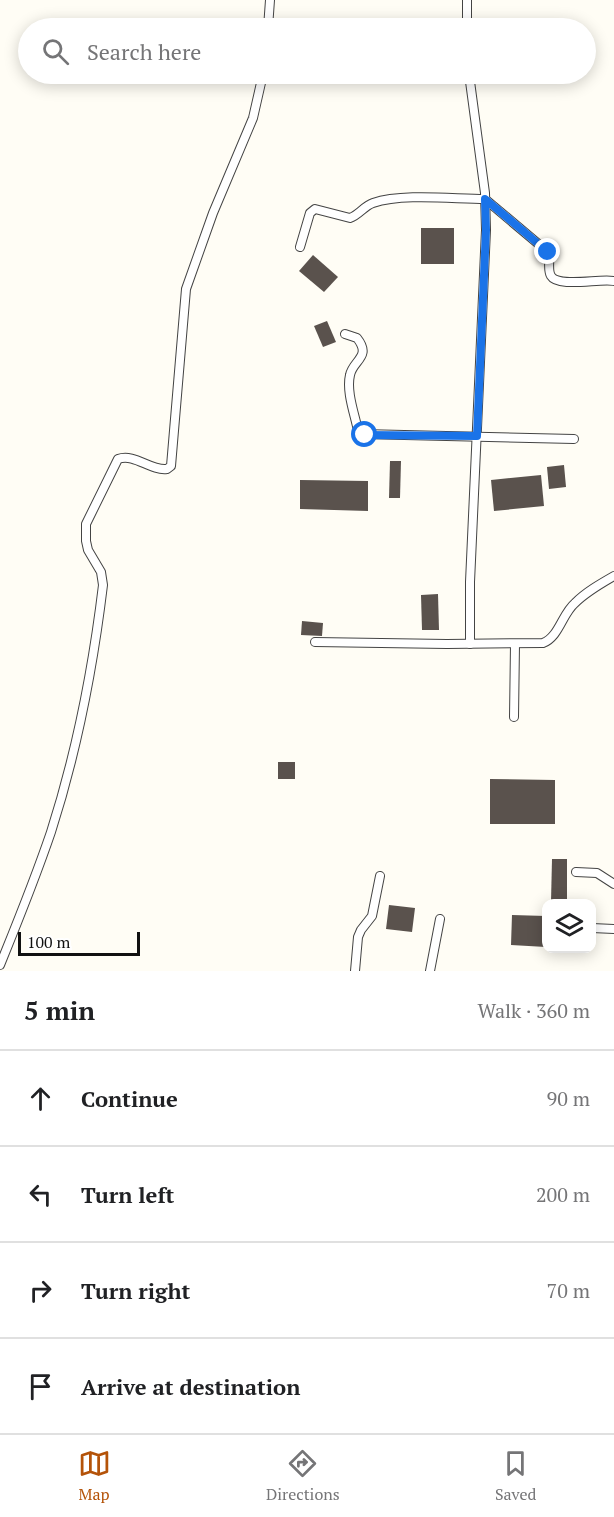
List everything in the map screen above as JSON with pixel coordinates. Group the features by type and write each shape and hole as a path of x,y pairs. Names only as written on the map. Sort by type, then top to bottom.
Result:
{"street":[{"path":"269,18 270,0"},
{"path":"467,0 467,18"},
{"path":"0,965 50,834 85,701 103,585 101,572 88,550 86,525 118,459 131,458 158,469 169,469 171,466 186,289 213,213 253,118 261,84"},
{"path":"470,84 485,199 486,230 470,582 470,644"},
{"path":"300,247 310,213 315,209 350,218 369,205 384,201 485,199 548,252 551,276 554,279 568,282 614,281"},
{"path":"345,333 357,338 362,349 362,357 351,370 349,380 357,428 361,434 574,439"},
{"path":"315,642 538,644 548,641 575,603 614,576"},
{"path":"514,717 515,644"},
{"path":"576,872 597,873 614,884"},
{"path":"355,971 358,937 372,916 380,876"},
{"path":"430,971 440,919"},
{"path":"596,928 614,929"}],"building":[{"path":"421,228 454,228 454,264 421,264"},
{"path":"313,255 338,277 324,292 299,271"},
{"path":"327,321 336,342 323,347 314,326"},
{"path":"390,461 401,461 400,498 389,498"},
{"path":"564,465 566,487 549,489 547,467"},
{"path":"541,475 544,506 494,511 491,480"},
{"path":"300,480 368,481 368,511 300,509"},
{"path":"438,594 439,630 422,630 421,595"},
{"path":"302,621 323,623 322,636 301,635"},
{"path":"278,762 295,762 295,779 278,779"},
{"path":"490,779 555,780 555,824 490,824"},
{"path":"552,859 567,859 567,899 551,899"},
{"path":"389,905 415,908 412,932 386,929"},
{"path":"512,915 542,916 542,947 511,945"}],"route":[{"path":"365,435 477,436 486,230 485,199 548,252"}]}
